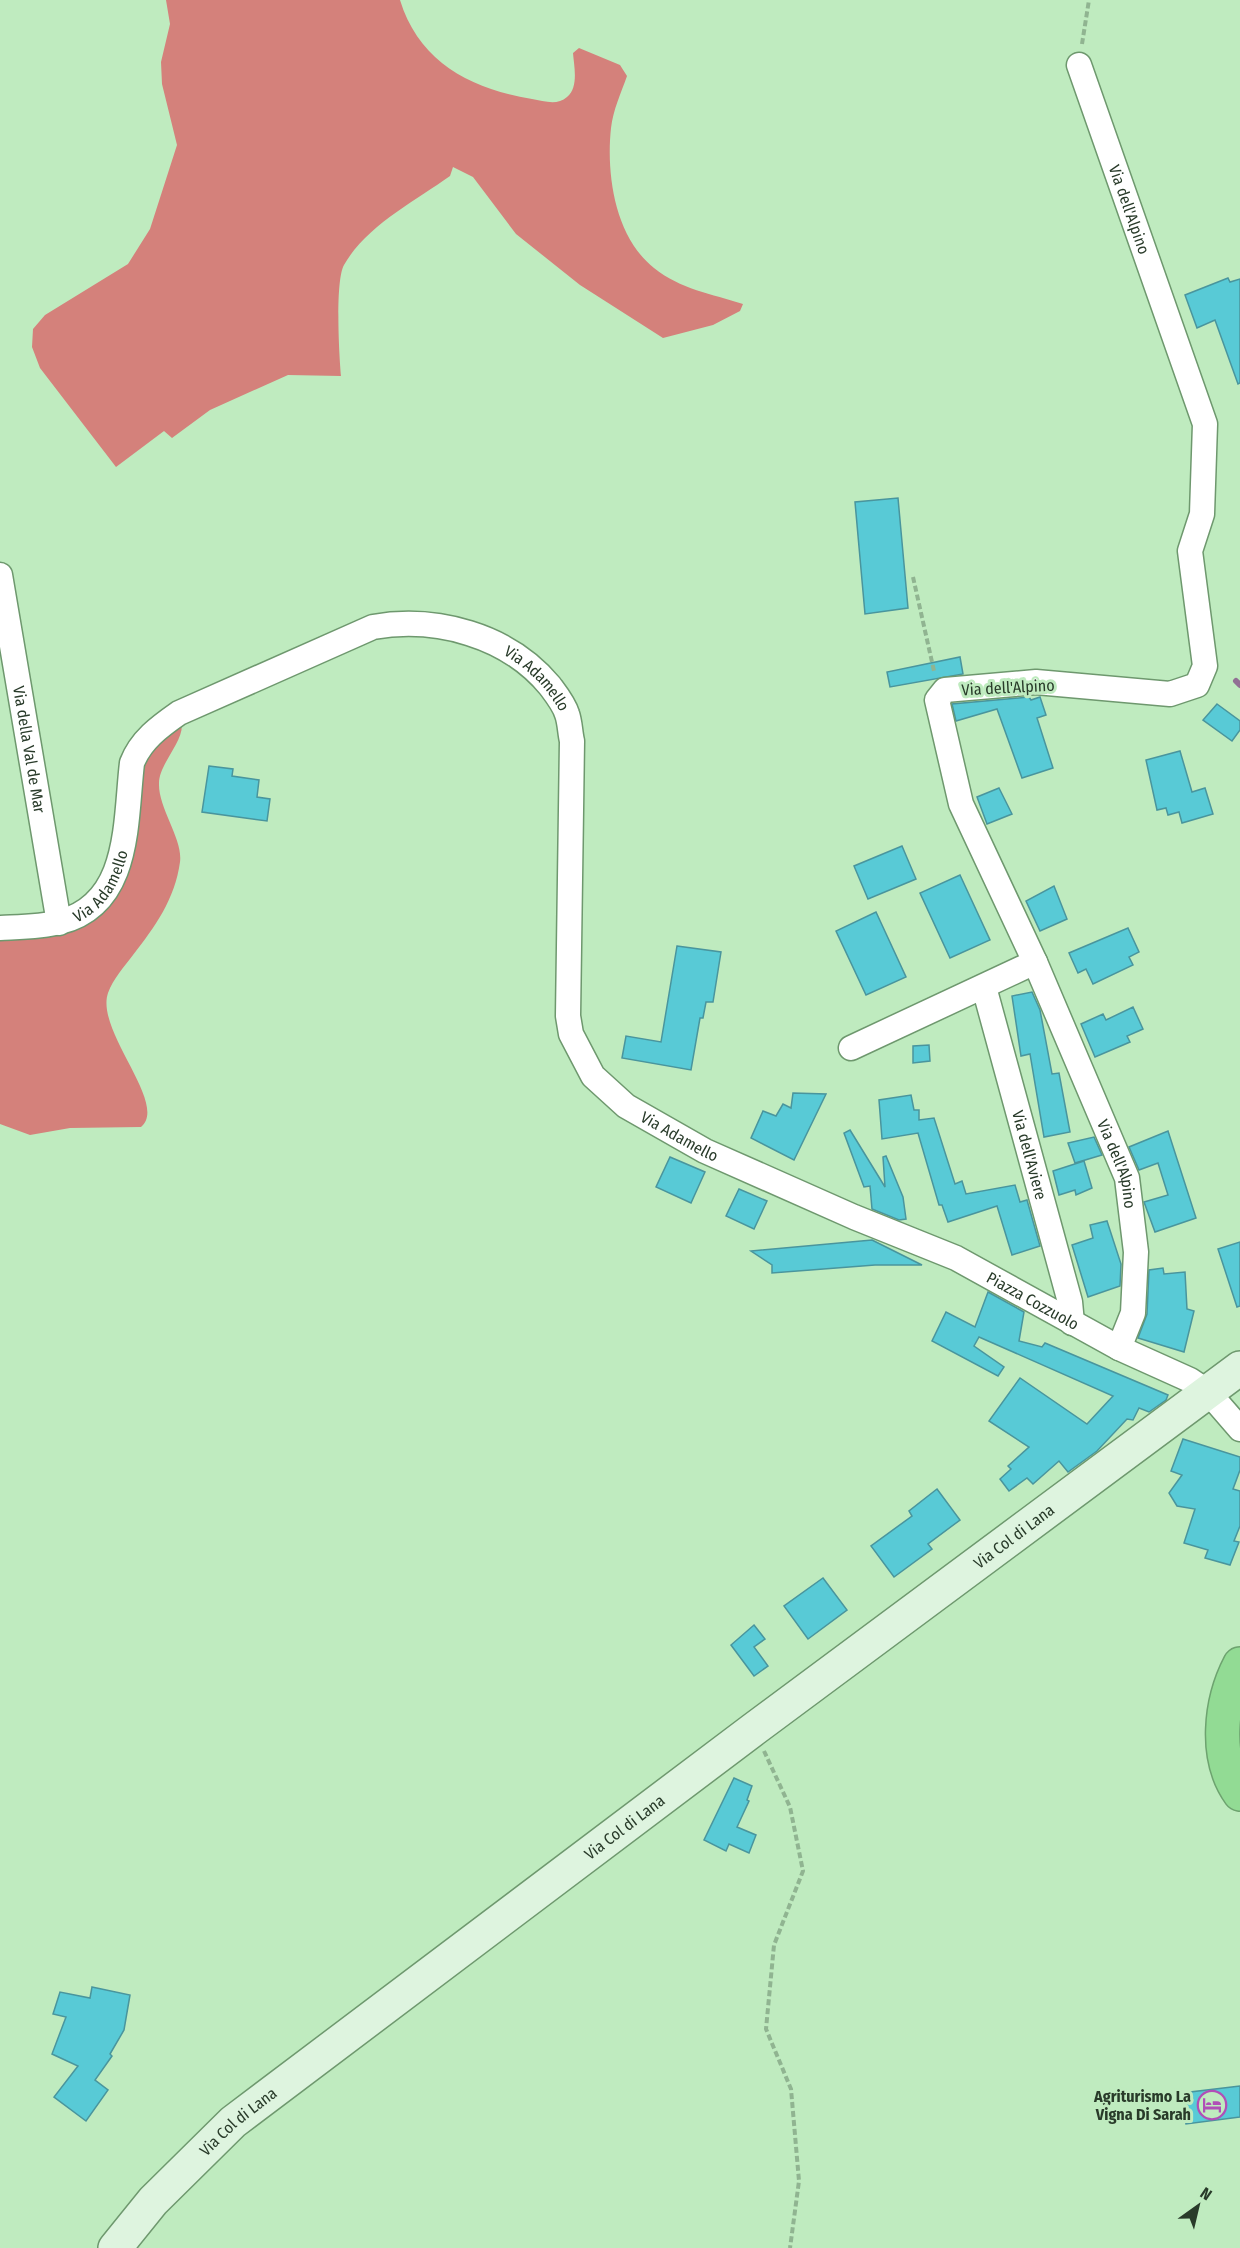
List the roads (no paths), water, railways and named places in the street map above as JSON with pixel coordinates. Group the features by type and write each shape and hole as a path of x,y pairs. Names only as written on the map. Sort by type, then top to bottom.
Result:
{"highway":[{"path":"1240,1664 1224,1711 1222,1744 1233,1785 1240,1794"}],"main road":[{"path":"1208,1392 1240,1368"},
{"name":"Via Col di Lana","path":"116,2248 153,2201 233,2122 754,1729 1208,1392"}],"street":[{"name":"Via dell'Alpino","path":"1079,65 1206,424 1202,514 1190,551 1205,666 1197,685 1170,694 1036,682 945,690 939,695 938,713 961,804 1035,962 1127,1178 1136,1252 1133,1313 1119,1348"},
{"name":"Via della Val de Mar","path":"0,575 59,923"},
{"name":"Via Adamello","path":"0,928 59,923 93,908 111,885 121,854 132,763 138,748 159,727 179,713 348,636 373,627 416,624 467,633 498,645 524,661 550,687 567,713 572,741 568,1016 571,1034 593,1076 626,1106 705,1151 854,1217"},
{"path":"851,1048 1035,962"},
{"name":"Via dell'Aviere","path":"984,987 1070,1302 1072,1323"},
{"name":"Piazza Cozzuolo","path":"854,1217 956,1258 1119,1348 1190,1380 1208,1392 1240,1429"}],"waterway":[{"path":"1236,681 1240,685"}],"place":[{"name":"Agriturismo La Vigna Di Sarah","path":"1212,2105"}]}
